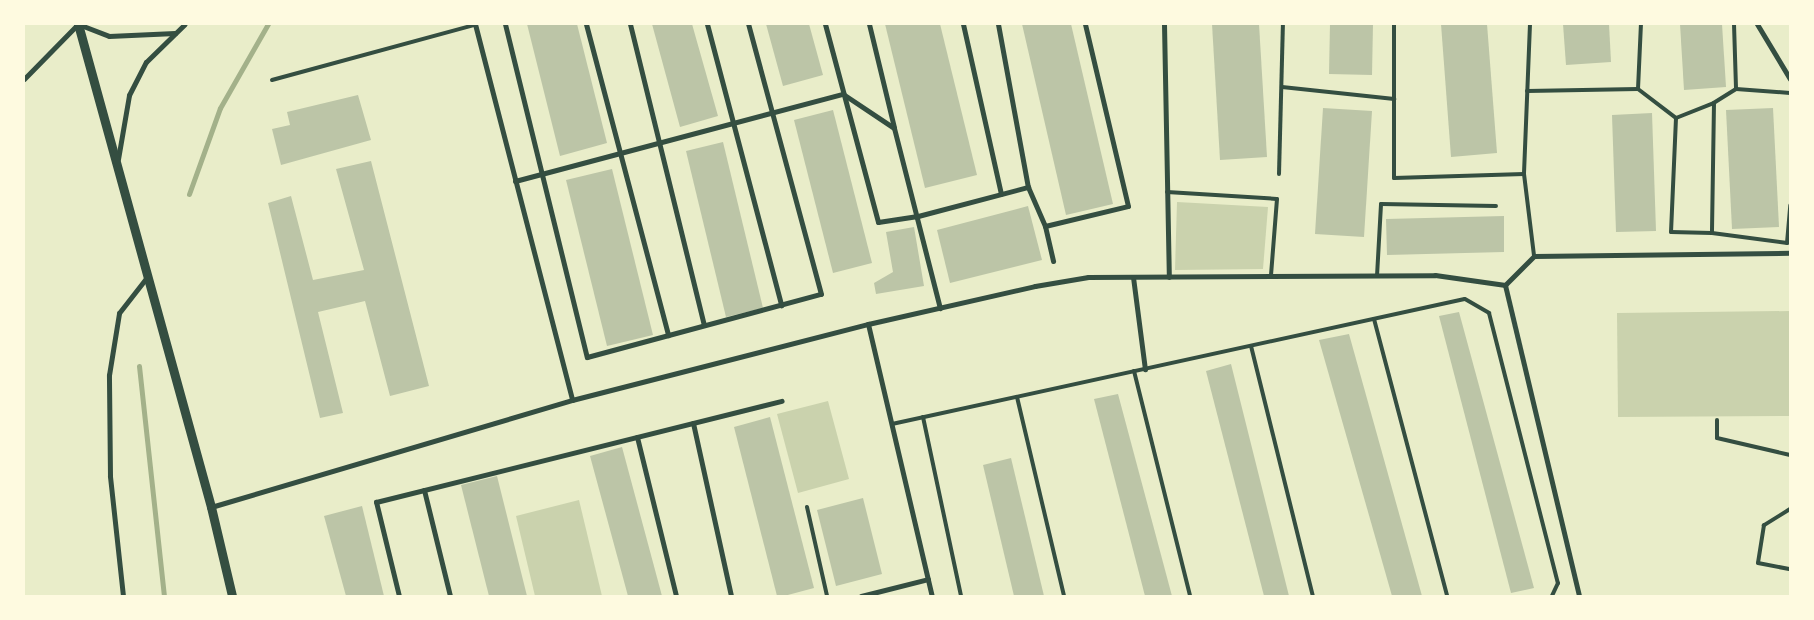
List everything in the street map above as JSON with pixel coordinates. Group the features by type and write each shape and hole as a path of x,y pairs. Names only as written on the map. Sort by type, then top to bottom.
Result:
{"street":[{"path":"78,24 109,36 175,33"},
{"path":"24,79 78,24"},
{"path":"78,24 211,507 232,596"},
{"path":"117,162 129,94 146,62 185,24"},
{"path":"475,24 572,400"},
{"path":"505,24 540,175 587,357 821,294 748,24"},
{"path":"586,24 622,153 668,335"},
{"path":"630,24 704,325"},
{"path":"707,24 781,305"},
{"path":"825,24 878,222 918,216 1028,188"},
{"path":"869,24 940,308"},
{"path":"963,24 1001,194"},
{"path":"998,24 1028,188 1045,226 1053,261"},
{"path":"1045,226 1128,206 1085,24"},
{"path":"1164,24 1169,277"},
{"path":"1757,24 1790,79"},
{"path":"515,181 843,94 894,128"},
{"path":"1505,285 1534,256 1790,253"},
{"path":"211,507 572,400 868,324 1053,283 1088,278 1133,277 1435,275 1505,285"},
{"path":"122,596 110,476 108,375 120,313 148,276"},
{"path":"1133,277 1145,369"},
{"path":"1505,285 1579,596"},
{"path":"868,324 932,596"},
{"path":"399,596 376,502 782,400"},
{"path":"693,423 731,596"},
{"path":"637,437 676,596"},
{"path":"424,490 450,596"},
{"path":"861,596 928,579"}],"lane":[{"path":"272,80 475,24"},
{"path":"1279,174 1283,24"},
{"path":"1394,24 1394,178 1524,174"},
{"path":"1530,24 1524,174 1534,256"},
{"path":"1638,89 1641,24"},
{"path":"1734,24 1736,89"},
{"path":"1282,87 1394,99"},
{"path":"1527,91 1638,89 1676,118"},
{"path":"1676,118 1714,102 1736,89 1790,92"},
{"path":"1712,233 1714,102"},
{"path":"1676,118 1671,232 1712,233 1787,243 1790,204"},
{"path":"1167,192 1277,199 1271,277"},
{"path":"1377,276 1382,204 1496,206"},
{"path":"892,424 1465,299 1489,313 1558,583 1552,596"},
{"path":"1374,319 1446,596"},
{"path":"1251,346 1313,596"},
{"path":"1134,371 1190,596"},
{"path":"1016,397 1064,596"},
{"path":"923,417 961,596"},
{"path":"1717,420 1717,438 1790,455"},
{"path":"807,508 827,596"},
{"path":"1790,509 1764,525 1758,563 1790,569"}],"green space":[{"path":"1177,202 1268,207 1263,269 1175,270"},
{"path":"1790,311 1790,416 1618,417 1617,313"},
{"path":"828,401 849,479 798,493 777,414"},
{"path":"579,500 602,596 535,596 516,516"}],"building":[{"path":"527,24 577,24 607,143 560,156"},
{"path":"652,24 692,24 718,116 680,127"},
{"path":"766,24 809,24 823,75 783,86"},
{"path":"885,24 940,24 977,175 925,188"},
{"path":"1022,24 1071,24 1113,204 1066,215"},
{"path":"1212,24 1259,24 1267,157 1220,160"},
{"path":"1330,24 1373,24 1372,75 1329,74"},
{"path":"1441,24 1487,24 1497,153 1451,157"},
{"path":"1563,24 1609,24 1611,62 1566,65"},
{"path":"1680,24 1722,24 1726,87 1684,90"},
{"path":"358,95 371,140 281,165 272,129 290,125 287,112"},
{"path":"1323,108 1372,111 1364,237 1315,234"},
{"path":"1773,108 1779,227 1732,229 1726,110"},
{"path":"833,110 872,263 833,273 794,120"},
{"path":"1652,113 1656,231 1616,232 1612,115"},
{"path":"723,142 763,308 726,317 686,151"},
{"path":"371,161 429,386 390,396 365,301 318,312 343,413 320,418 268,203 291,196 313,280 364,270 336,169"},
{"path":"612,169 653,335 607,346 566,180"},
{"path":"1028,206 1042,260 950,283 937,230"},
{"path":"1504,216 1504,252 1387,255 1386,219"},
{"path":"914,227 924,286 876,294 874,283 893,272 886,232"},
{"path":"1459,312 1534,588 1511,593 1439,316"},
{"path":"1349,334 1422,596 1392,596 1319,340"},
{"path":"1231,364 1289,596 1264,596 1206,371"},
{"path":"1118,394 1172,596 1145,596 1094,399"},
{"path":"770,417 814,588 784,596 777,596 734,427"},
{"path":"622,447 662,596 628,596 590,456"},
{"path":"1011,458 1044,596 1014,596 983,465"},
{"path":"497,476 527,596 489,596 461,485"},
{"path":"863,498 882,574 836,586 817,510"},
{"path":"362,506 384,596 346,596 324,516"}],"waterway":[{"path":"189,194 220,108 268,24"},
{"path":"139,366 164,596"}]}
